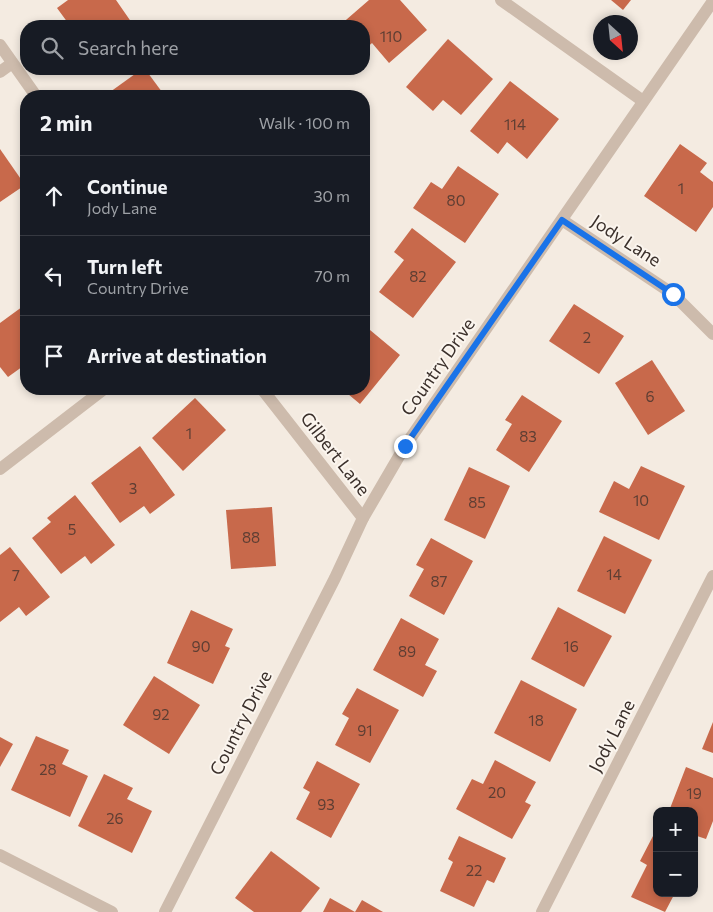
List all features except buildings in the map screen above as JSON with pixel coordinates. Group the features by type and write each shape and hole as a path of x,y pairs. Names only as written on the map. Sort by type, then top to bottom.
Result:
{"street":[{"path":"501,0 644,101"},
{"name":"Country Drive","path":"165,912 335,578 363,518 405,446 713,1"},
{"path":"0,46 31,90"},
{"path":"0,72 11,64"},
{"name":"Jody Lane","path":"562,220 673,294 713,334"},
{"path":"0,469 96,395"},
{"name":"Gilbert Lane","path":"267,395 363,518"},
{"name":"Jody Lane","path":"542,912 713,576"},
{"path":"0,855 112,912"}],"route":[{"path":"405,446 562,220 673,294"}]}
